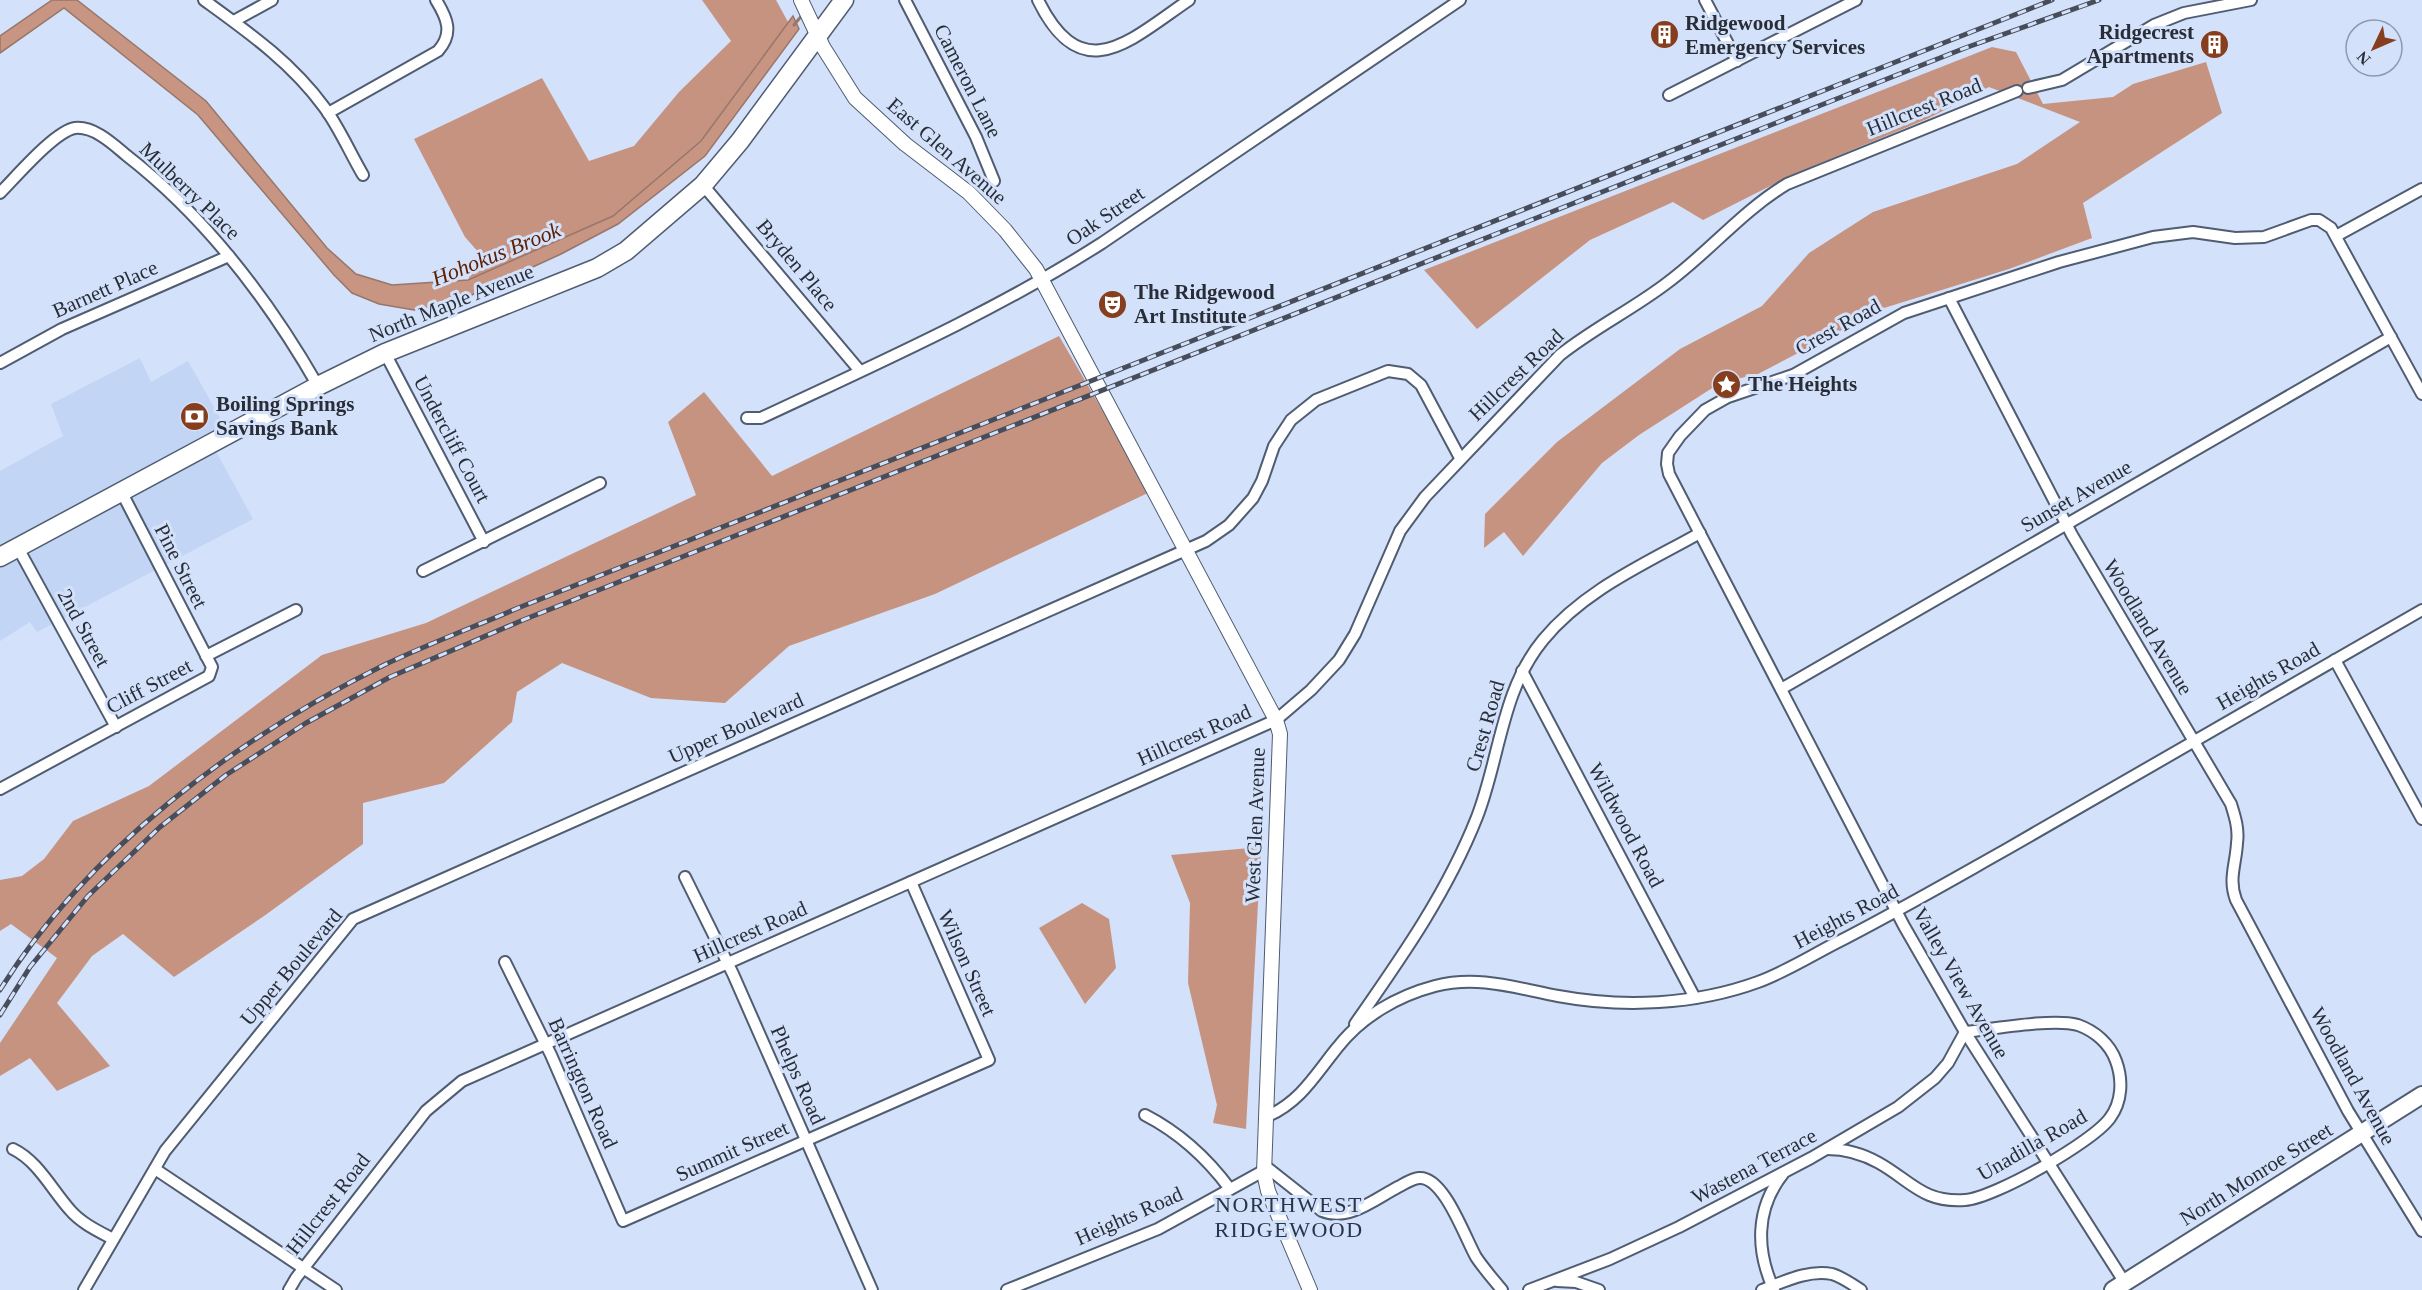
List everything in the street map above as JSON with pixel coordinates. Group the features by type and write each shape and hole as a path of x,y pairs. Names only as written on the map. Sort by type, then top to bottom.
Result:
{"main road":[{"name":"North Maple Avenue","path":"0,557 318,386 385,353 597,268 626,251 703,184 740,141 815,25 844,0"},
{"name":"North Monroe Street","path":"2119,1286 2422,1095"}],"street":[{"path":"204,0 284,61 305,83 328,113 363,175"},
{"path":"234,21 272,0"},
{"path":"328,113 438,51 445,44 449,26 436,0"},
{"name":"East Glen Avenue","path":"801,0 824,47 855,98 904,144 983,206 1036,269 1104,396"},
{"name":"Cameron Lane","path":"904,0 976,137 994,181"},
{"path":"1038,0 1053,28 1062,38 1086,49 1099,51 1125,44 1189,0"},
{"path":"1705,0 1737,61"},
{"path":"1669,95 1856,0"},
{"path":"2028,88 2062,80 2154,25 2184,13 2251,0"},
{"name":"Oak Street","path":"747,418 761,418 1042,280 1102,243 1455,1"},
{"name":"Hillcrest Road","path":"289,1290 303,1268 426,1111 462,1081 1276,720 1311,690 1339,660 1355,634 1400,531 1425,496 1560,355 1579,340 1669,282 1737,220 1770,194 1806,176 2016,91"},
{"name":"Mulberry Place","path":"0,193 67,130 84,128 112,143 150,174 195,218 229,256 318,386"},
{"name":"Bryden Place","path":"703,184 860,371"},
{"path":"2422,189 2336,236 2422,394"},
{"name":"Crest Road","path":"1345,1038 1422,928 1457,864 1483,799 1508,703 1522,671 1555,626 1585,599 1700,533 1666,464 1673,443 1705,410 1728,397 1793,375 1890,320 2059,262 2173,233 2211,233 2251,239 2278,234 2311,220 2319,220 2331,228 2336,236"},
{"name":"Barnett Place","path":"0,363 62,329 229,256"},
{"name":"Woodland Avenue","path":"1949,298 2066,525 2231,804 2236,819 2237,844 2231,878 2236,900 2361,1134 2422,1231"},
{"name":"Sunset Avenue","path":"1781,689 2391,337"},
{"name":"Undercliff Court","path":"385,353 484,542"},
{"name":"Upper Boulevard","path":"84,1290 172,1142 352,919 1206,541 1229,525 1242,512 1262,481 1281,433 1303,409 1316,400 1388,371 1408,374 1421,385 1460,458"},
{"name":"West Glen Avenue","path":"1104,396 1276,720 1280,734 1265,1168 1268,1191 1310,1290"},
{"path":"423,571 600,483"},
{"name":"Pine Street","path":"122,493 206,656"},
{"name":"Valley View Avenue","path":"1700,533 1896,912 1965,1032 2048,1162 2119,1286"},
{"name":"2nd Street","path":"18,548 116,727"},
{"name":"Cliff Street","path":"0,789 209,676 212,667 206,656 296,610"},
{"name":"Heights Road","path":"1268,1116 1293,1102 1306,1089 1345,1038 1379,1010 1398,999 1429,988 1461,982 1505,983 1558,996 1602,1002 1654,1002 1695,998 1733,989 1779,973 1896,912 2422,610"},
{"path":"2335,660 2422,819"},
{"name":"Wildwood Road","path":"1522,671 1695,998"},
{"name":"Phelps Road","path":"685,877 728,963 872,1290"},
{"name":"Wilson Street","path":"910,882 989,1060"},
{"name":"Barrington Road","path":"505,962 545,1044 623,1221"},
{"name":"Unadilla Road","path":"1827,1149 1850,1151 1866,1157 1881,1164 1918,1191 1948,1199 1965,1200 1996,1191 2048,1162 2104,1126 2112,1116 2120,1095 2121,1083 2116,1059 2109,1047 2090,1030 2064,1023 1965,1032"},
{"name":"Wastena Terrace","path":"1529,1290 1644,1245 1827,1149 1914,1096 1948,1063 1965,1032"},
{"name":"Summit Street","path":"623,1221 989,1060"},
{"path":"1145,1115 1197,1150 1230,1189"},
{"path":"13,1149 29,1159 71,1212 113,1239"},
{"path":"1265,1168 1332,1215 1351,1212 1414,1179 1428,1179 1435,1183 1449,1204 1476,1256 1502,1290"},
{"name":"Heights Road","path":"1007,1290 1158,1229 1265,1168"},
{"path":"155,1169 336,1290"},
{"path":"1786,1172 1772,1191 1761,1223 1761,1252 1770,1289 1812,1274 1831,1274 1861,1290"},
{"path":"1551,1282 1576,1282 1599,1290"}],"shaded area":[{"path":"52,0 77,0 206,101 327,248 356,274 392,285 468,280 613,216 701,141 793,16 799,29 705,156 618,224 561,254 463,299 420,311 379,304 352,293 334,275 198,115 64,8 0,53 0,36"},
{"path":"702,0 776,0 788,22 701,141 613,216 468,280 480,254 465,237 414,139 542,78 589,161 634,146 679,92 731,41"},
{"path":"1992,47 2016,52 2043,104 2113,97 2133,84 2206,62 2222,113 2083,203 2092,238 2009,269 1884,308 1758,374 1720,383 1639,435 1602,463 1523,556 1504,532 1484,548 1485,514 1557,442 1680,349 1762,306 1809,253 1873,212 2017,164 2080,122 1989,87 1927,119 1794,174 1703,220 1673,202 1590,240 1477,329 1424,270"},
{"path":"1059,336 1150,492 935,594 789,646 725,703 651,698 562,663 517,692 512,722 444,783 363,803 363,844 264,916 174,977 123,934 92,956 57,1003 110,1066 57,1091 30,1058 0,1076 0,1043 57,958 11,924 0,931 0,880 22,876 44,859 73,821 149,786 322,655 426,623 696,495 668,422 704,392 772,476"},
{"path":"140,358 151,382 188,361 224,425 207,435 253,519 37,632 30,622 0,641 0,471 63,436 51,404"},
{"path":"1261,847 1246,1129 1213,1123 1217,1105 1188,983 1190,903 1171,855"},
{"path":"1082,903 1109,919 1116,968 1085,1004 1039,928"}],"waterway":[{"name":"Hohokus Brook","path":"794,25 803,14"}],"railway":[{"path":"0,990 36,939 76,890 121,844 170,802 221,763 274,727 384,665 518,608 2052,0"},
{"path":"0,1015 30,967 88,896 160,827 226,775 306,723 390,677 523,620 1965,48 2099,0"}],"place":[{"name":"Ridgewood Emergency Services","path":"1664,35"},
{"name":"Ridgecrest Apartments","path":"2215,44"},
{"name":"The Ridgewood Art Institute","path":"1113,304"},
{"name":"The Heights","path":"1727,384"},
{"name":"Boiling Springs Savings Bank","path":"195,416"}],"district":[{"name":"NORTHWEST RIDGEWOOD","path":"1289,1216"}]}
